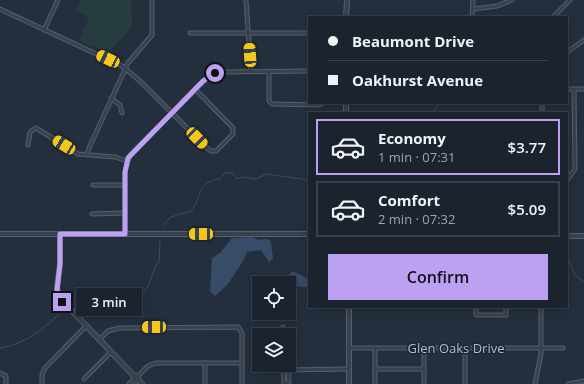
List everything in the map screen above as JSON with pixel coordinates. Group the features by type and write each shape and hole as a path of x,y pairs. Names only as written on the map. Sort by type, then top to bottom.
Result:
{"street":[{"path":"44,30 58,0"},
{"path":"87,155 125,68 130,59 152,35 152,0"},
{"path":"246,0 251,71"},
{"path":"346,16 347,0"},
{"path":"472,16 473,0"},
{"path":"473,9 497,6 512,0"},
{"path":"554,16 570,0"},
{"path":"0,9 125,68 210,150 216,151 232,134 233,128 195,89"},
{"path":"190,33 308,33"},
{"path":"568,51 584,40"},
{"path":"125,234 124,185 127,161 131,153 207,78 215,73 251,71 308,71"},
{"path":"269,72 270,102 275,106 321,104"},
{"path":"568,89 584,89"},
{"path":"568,179 575,169 574,89"},
{"path":"111,98 120,106 122,113"},
{"path":"28,145 30,132 36,128 78,154 115,157 127,161"},
{"path":"93,185 124,185"},
{"path":"92,214 125,213"},
{"path":"0,234 308,234"},
{"path":"60,234 60,264 57,290 58,297 63,304 142,384"},
{"path":"568,236 584,236"},
{"path":"349,308 349,384"},
{"path":"476,308 476,315 506,315 506,308"},
{"path":"535,384 541,348 541,308"},
{"path":"42,384 42,375 47,366 86,326"},
{"path":"99,340 108,331 119,328 238,327 242,330 242,384"},
{"name":"Glen Oaks Drive","path":"349,348 563,348"},
{"path":"375,348 375,384"},
{"path":"424,348 424,384"},
{"path":"464,348 465,384"},
{"path":"84,379 111,352"},
{"path":"129,384 148,366 156,362 242,364"},
{"path":"204,364 205,384"},
{"path":"296,370 349,369"},
{"path":"375,369 424,369"},
{"path":"283,372 283,381 286,383 289,381 288,375 290,372"},
{"path":"0,373 6,376 6,384"},
{"path":"568,384 584,381"}],"green space":[{"path":"81,0 131,0 132,27 108,53 79,41 89,17 76,11"}],"water":[{"path":"253,237 258,240 268,239 271,242 273,258 269,262 261,250 247,252 228,284 215,296 210,291 212,258 220,253 232,238"},
{"path":"292,271 308,279 308,287 296,286 296,276 288,276"}],"waterway":[{"path":"434,112 439,104"},
{"path":"162,226 171,217 191,211 203,187 207,183 220,179 225,173 232,173 237,179 242,177 256,179 266,174 308,180"},
{"path":"70,304 77,299 95,293 114,291 141,294 148,287 154,270 159,262 160,240"},
{"path":"568,258 575,275 584,282"},
{"path":"0,348 27,339 42,329 63,310"}],"route":[{"path":"62,302 57,293 60,264 60,234 125,234 125,166 130,155 203,81 215,73"}]}
